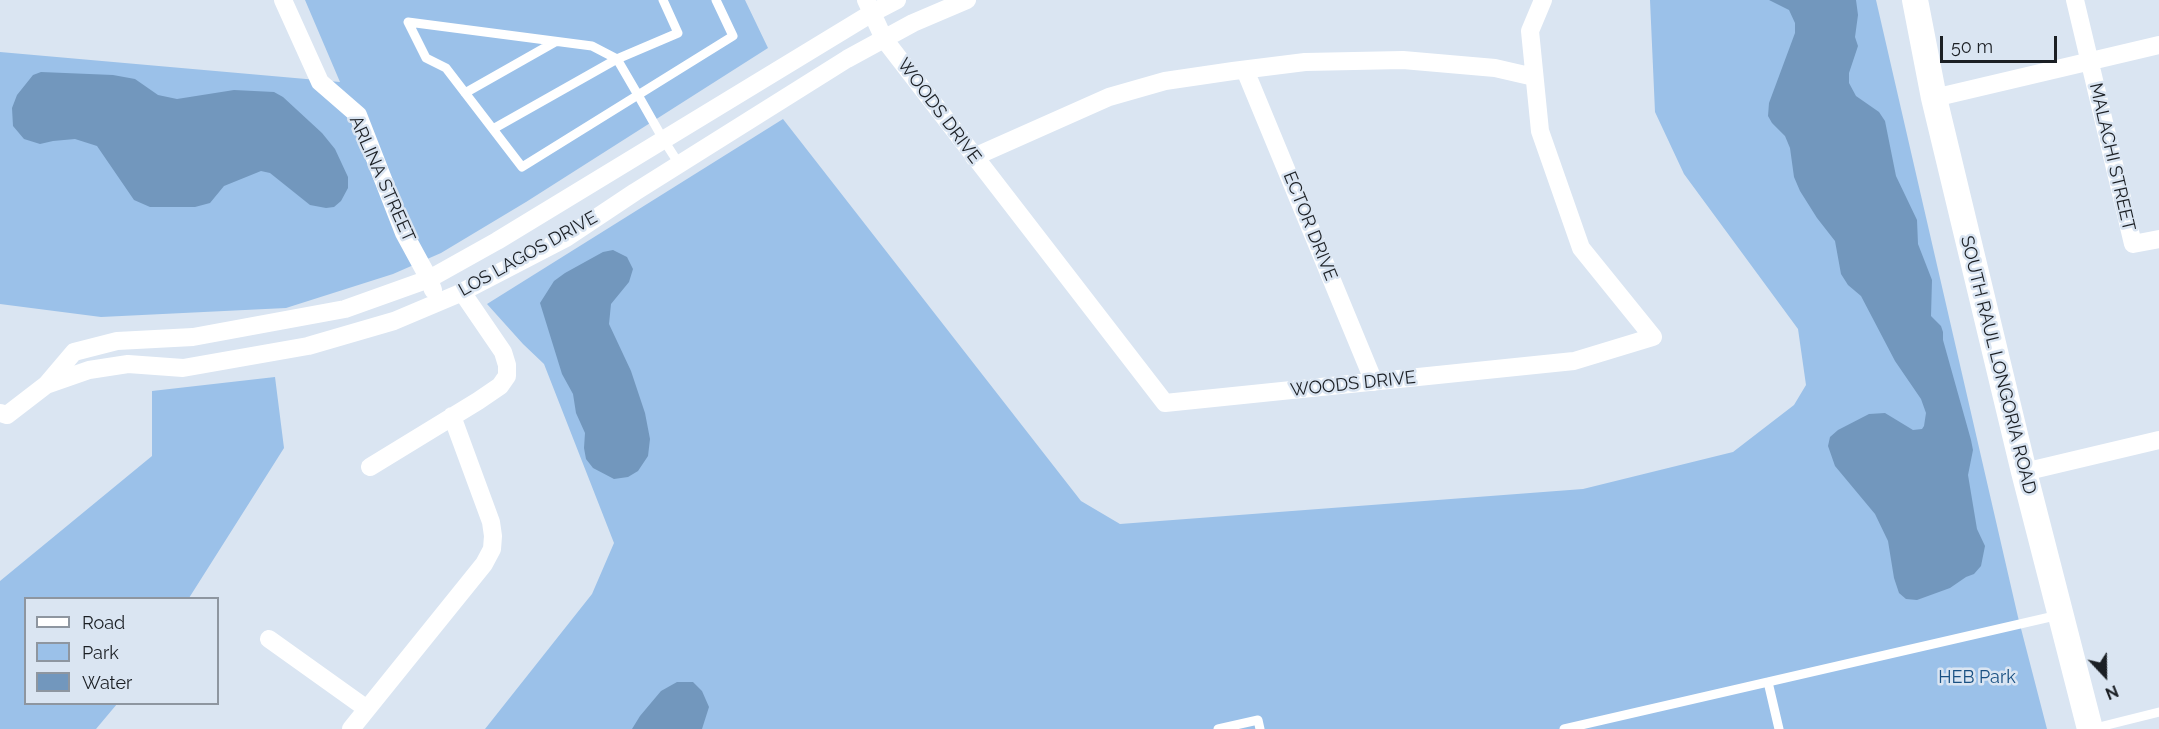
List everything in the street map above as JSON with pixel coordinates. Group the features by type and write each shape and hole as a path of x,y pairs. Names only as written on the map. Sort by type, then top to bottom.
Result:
{"main road":[{"name":"SOUTH RAUL LONGORIA ROAD","path":"1915,0 1934,98 2024,472 2090,729"}],"street":[{"name":"ARLINA STREET","path":"282,0 320,82 358,115 404,233 429,279 437,303"},
{"name":"LOS LAGOS DRIVE","path":"2,416 45,385 74,352 117,341 193,337 345,309 429,279 497,241 663,139 869,6 897,0"},
{"name":"LOS LAGOS DRIVE","path":"45,385 89,370 128,364 183,368 308,346 393,321 437,303 566,238 847,59 913,23 967,0"},
{"name":"WOODS DRIVE","path":"869,6 884,39 1165,403 1574,361 1653,337 1581,248 1540,131 1530,31 1543,0"},
{"name":"MALACHI STREET","path":"2075,0 2133,244 2159,239"},
{"path":"1934,98 2159,45"},
{"path":"974,157 1109,97 1165,81 1305,62 1403,60 1495,68 1534,77"},
{"name":"ECTOR DRIVE","path":"1245,70 1374,382"},
{"path":"370,467 500,386 507,376 507,364 503,352 462,292"},
{"path":"351,729 484,564 492,549 491,522 453,416"},
{"path":"2024,472 2159,440"},
{"path":"269,639 367,709"}],"lane":[{"path":"493,129 617,59 678,33 663,0"},
{"path":"679,164 663,139 638,95 617,59 592,46 408,22 426,58 446,68 522,167 638,95 733,36 716,0"},
{"path":"465,93 555,42"},
{"path":"1564,729 2061,614"},
{"path":"1768,682 1779,729"},
{"path":"2090,729 2159,712"},
{"path":"1218,729 1258,720 1260,729"}],"green space":[{"path":"305,0 745,0 768,48 526,202 441,253 393,274 286,308 101,317 0,304 0,52 340,82"},
{"name":"HEB Park","path":"1650,0 1876,0 2018,617 2047,729 485,729 592,594 614,543 544,364 487,304 783,119 1081,501 1120,524 1583,489 1733,452 1794,405 1806,385 1798,329 1684,174 1655,112"},
{"path":"275,377 284,448 190,597 24,597 24,705 116,705 96,729 0,729 0,581 152,456 152,391"}],"water":[{"path":"1769,0 1856,0 1858,15 1855,37 1858,46 1849,73 1849,83 1856,96 1879,112 1885,121 1896,176 1917,220 1918,244 1932,280 1931,316 1941,326 1943,332 1943,340 1971,440 1973,450 1968,475 1977,529 1985,546 1981,566 1974,574 1950,588 1917,600 1906,599 1899,593 1888,541 1875,514 1835,466 1828,446 1830,437 1838,430 1869,414 1885,413 1913,430 1922,429 1926,413 1921,399 1895,361 1861,296 1848,285 1841,274 1835,241 1800,191 1794,177 1790,148 1785,136 1768,116 1769,103 1795,33 1795,23 1789,10"},
{"path":"41,72 113,75 135,79 158,95 177,99 234,90 274,92 283,97 322,133 335,149 348,177 348,188 341,201 334,207 310,205 270,173 261,171 224,186 210,203 195,207 150,207 134,200 97,146 75,139 40,144 24,139 13,126 12,108 17,95 33,75"},
{"path":"613,250 627,257 633,269 629,282 611,304 609,324 631,371 645,413 650,439 648,456 638,471 628,477 614,479 593,468 586,459 585,433 576,413 573,394 562,374 540,303 554,281 565,273 603,252"},
{"path":"677,682 693,682 702,691 709,707 702,729 632,729 661,691"}]}
